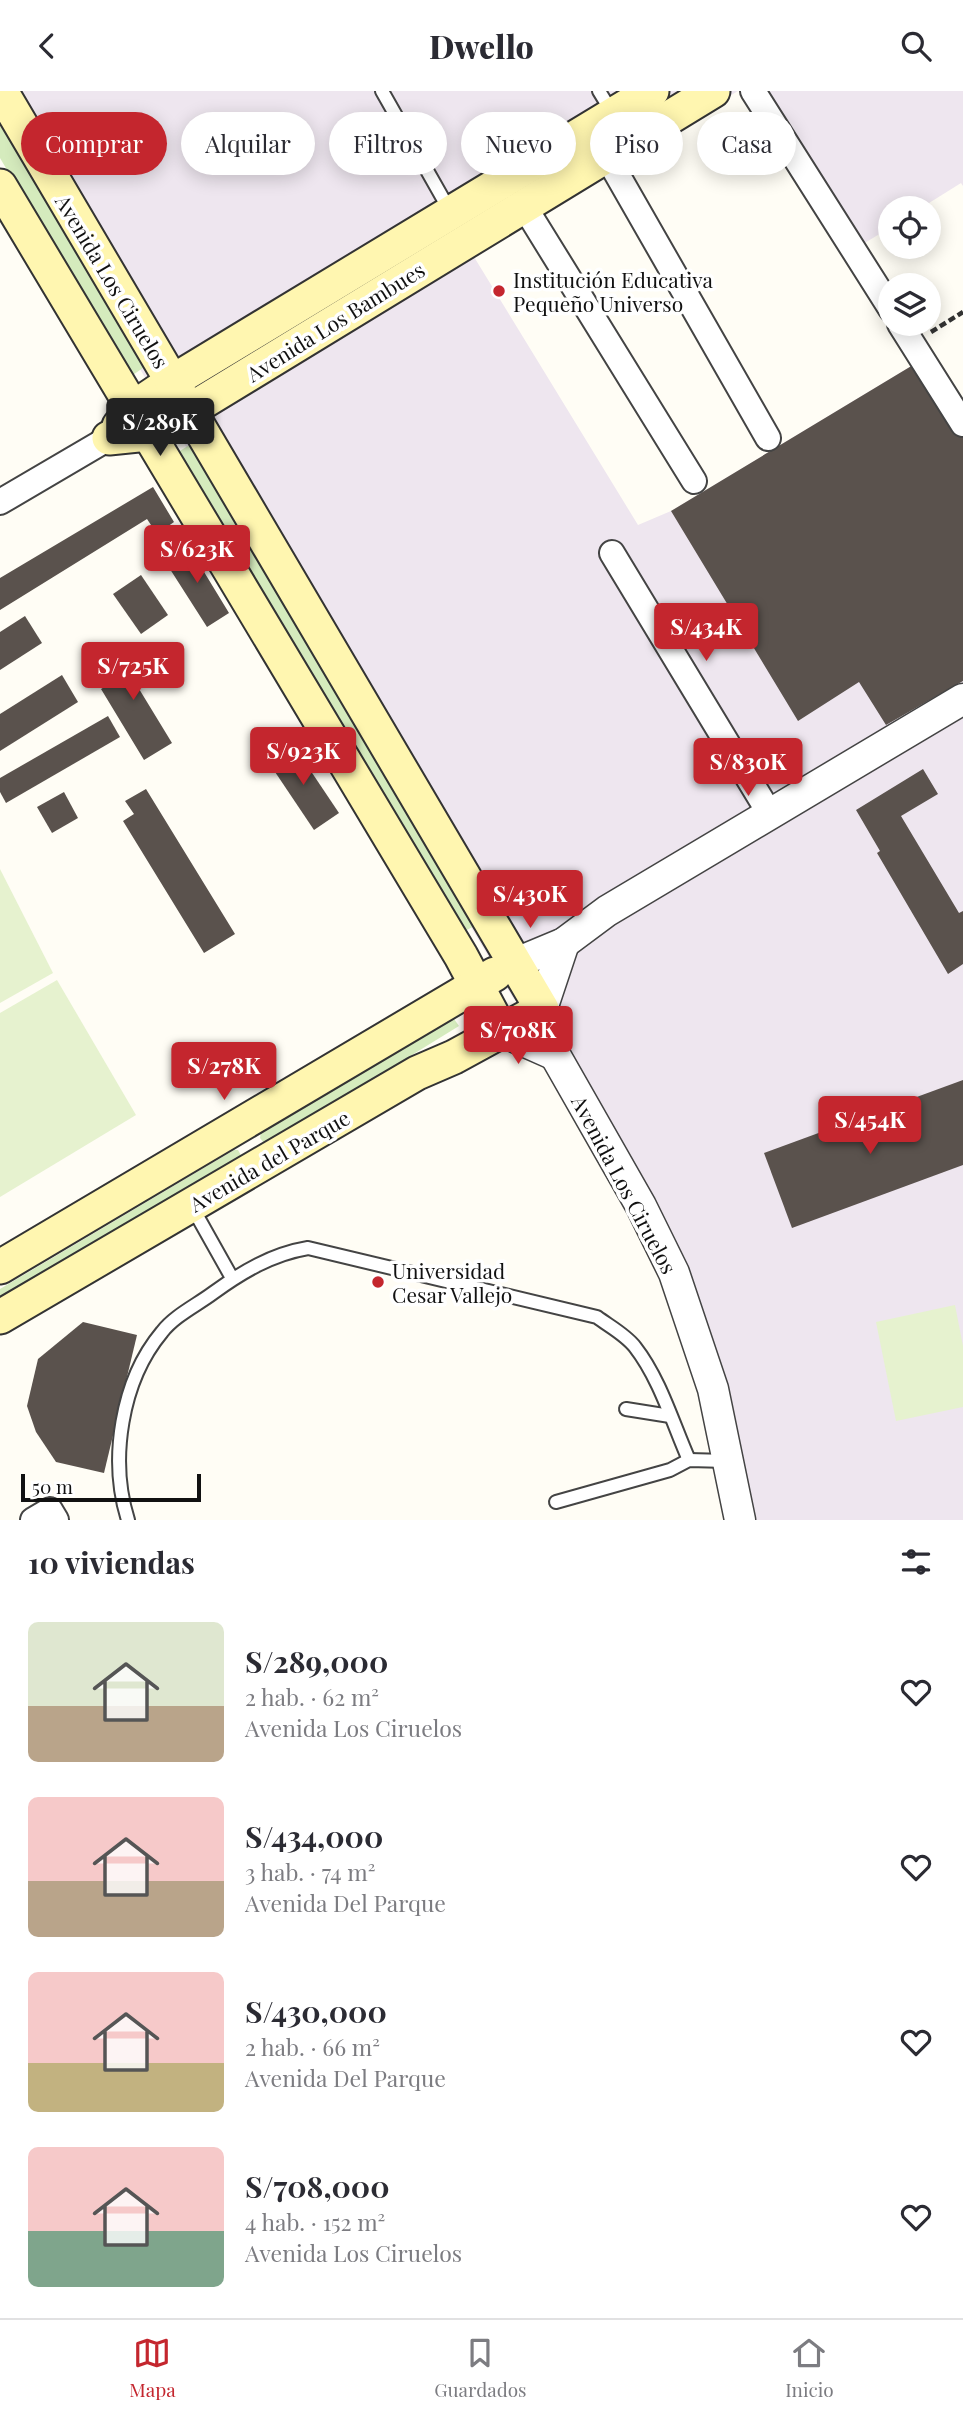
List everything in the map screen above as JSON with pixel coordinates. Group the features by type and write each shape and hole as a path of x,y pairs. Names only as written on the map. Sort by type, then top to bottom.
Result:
{"main road":[{"name":"Avenida Los Ciruelos","path":"1,91 542,1009"},
{"name":"Avenida Los Bambues","path":"140,421 173,381 452,214 601,111 652,91"},
{"name":"Avenida Los Bambues","path":"679,112 713,91"},
{"name":"Avenida Los Bambues","path":"109,438 140,421 190,410 590,167"},
{"path":"0,186 501,1031"},
{"path":"0,1266 516,963"},
{"name":"Avenida del Parque","path":"0,1317 417,1073 542,1009"},
{"path":"242,1123 264,1163"}],"street":[{"path":"753,91 878,288"},
{"path":"617,175 768,438"},
{"path":"524,206 694,481"},
{"path":"908,336 963,424"},
{"path":"0,502 109,438"},
{"path":"612,552 770,814"},
{"path":"516,963 564,943 607,912 963,699"},
{"path":"542,1009 564,943"},
{"name":"Avenida Los Ciruelos","path":"542,1009 555,1055 641,1206 674,1273 704,1355 740,1520"},
{"path":"501,1031 555,1055"},
{"path":"33,1520 50,1510 56,1520"}],"lane":[{"path":"382,91 452,214"},
{"path":"191,1205 232,1278"},
{"path":"128,1520 122,1500 119,1453 127,1403 143,1359 163,1329 232,1278 284,1252 308,1248 597,1317 634,1345 652,1375 689,1460"},
{"path":"626,1409 670,1416"},
{"path":"556,1502 670,1470 689,1460 729,1461"}],"path":[{"path":"941,320 963,312"}],"shaded area":[{"path":"0,91 738,91 703,112 697,112 697,116 683,124 683,112 590,112 590,175 599,175 471,252 638,525 671,511 918,362 963,435 963,1520 745,1520 722,1407 568,1049 513,998 25,175 167,175 167,112 21,112 21,168 0,133"},
{"path":"767,91 963,91 963,186 961,183 940,196 878,196 878,235 863,244 796,137 796,112 780,112"}],"green space":[{"path":"0,112 21,147 21,175 38,175 150,363 130,377 0,158"},
{"path":"196,441 484,921 461,933 178,452"},
{"path":"0,869 53,973 0,1003"},
{"path":"57,980 136,1115 0,1197 0,1013"},
{"path":"452,1016 459,1026 269,1143 264,1143 260,1138 261,1132"},
{"path":"238,1150 243,1159 0,1306 0,1289"},
{"path":"955,1305 963,1346 963,1407 896,1421 876,1322"}],"building":[{"path":"918,362 963,435 963,681 886,725 859,682 798,721 671,511"},
{"path":"153,487 174,522 157,534 147,519 0,610 0,578"},
{"path":"184,539 229,613 207,627 168,566 180,557 173,547"},
{"path":"141,575 168,615 141,634 113,594"},
{"path":"25,616 42,643 0,670 0,632"},
{"path":"127,642 145,672 133,679 172,743 144,760 101,689 113,682 100,659"},
{"path":"62,675 78,702 0,751 0,714"},
{"path":"108,716 120,737 6,803 0,792 0,778"},
{"path":"292,743 339,813 314,830 267,760"},
{"path":"923,769 938,794 901,816 959,913 963,911 963,964 948,974 877,853 880,851 856,810"},
{"path":"146,789 235,934 204,953 123,821 134,814 125,801"},
{"path":"64,792 78,818 52,833 37,807"},
{"path":"963,1080 963,1165 792,1228 764,1153"},
{"path":"83,1322 137,1335 104,1473 56,1462 36,1432 27,1406 38,1359"}],"place":[{"name":"Institución Educativa Pequeño Universo","path":"499,291"},
{"name":"Universidad Cesar Vallejo","path":"378,1282"}]}
